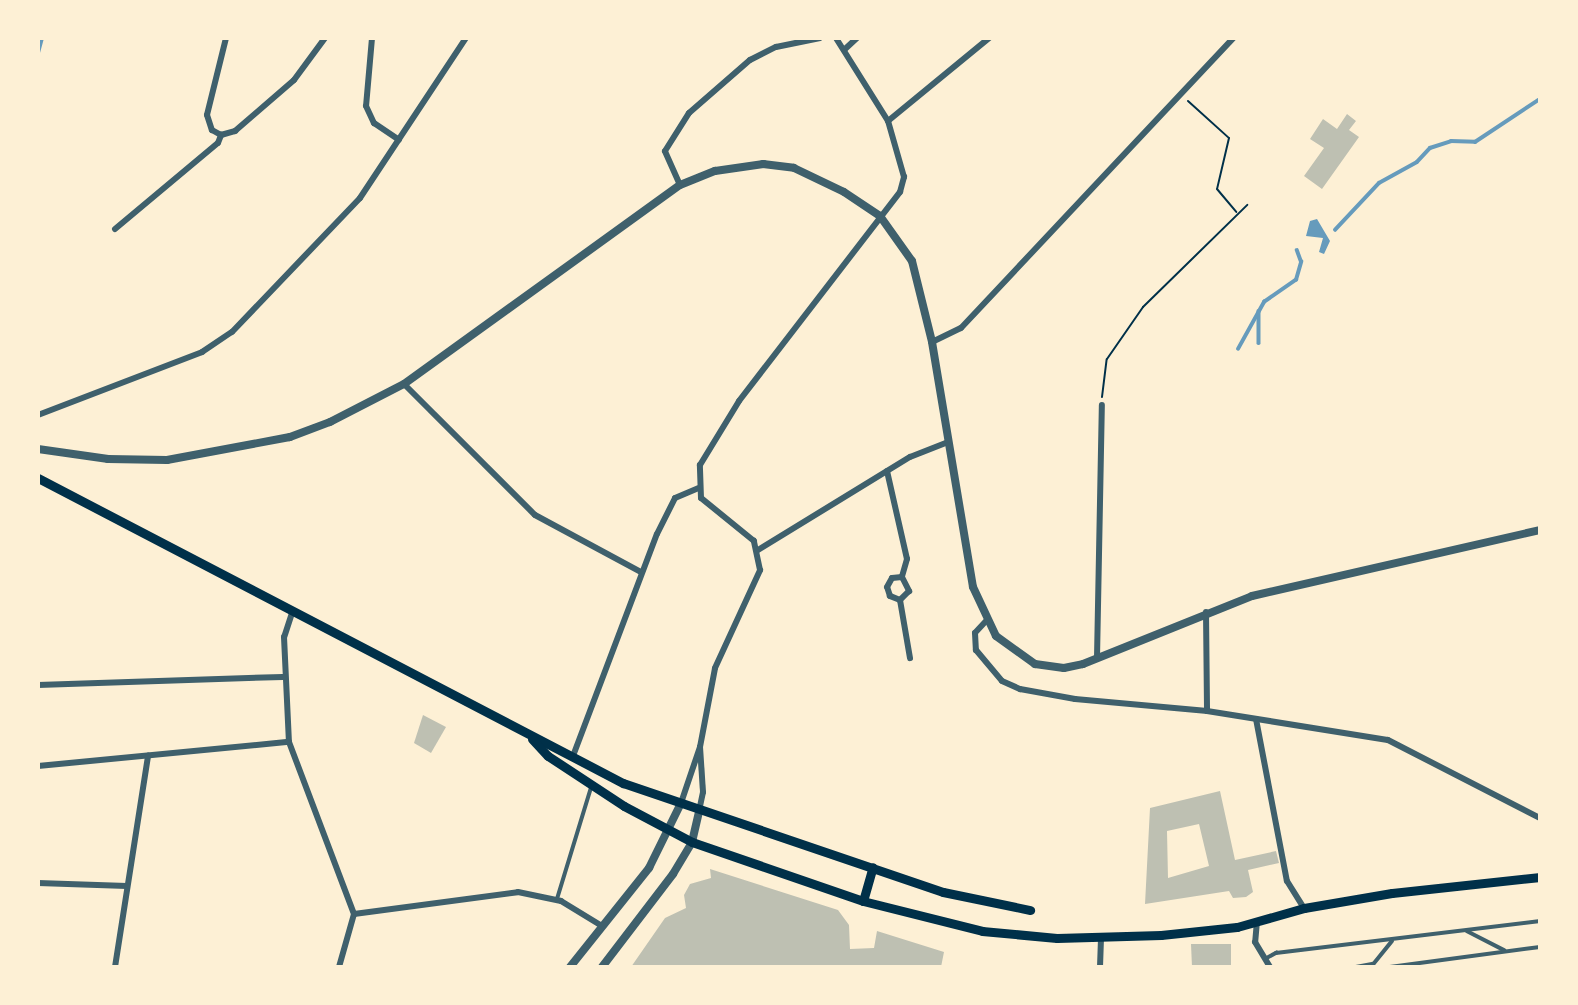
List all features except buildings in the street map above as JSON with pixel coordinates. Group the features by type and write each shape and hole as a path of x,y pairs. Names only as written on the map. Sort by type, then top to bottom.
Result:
{"main road":[{"path":"38,478 531,738 573,756 623,783 943,892 1030,910"},
{"path":"531,738 548,756 669,832 692,842 863,901 973,930 1101,938 1224,929 1304,908 1392,893 1539,877"},
{"path":"863,901 873,867"}],"street":[{"path":"226,38 207,115 212,130 221,135 235,131 267,105 294,80 326,38"},
{"path":"372,38 366,106 374,123 399,140"},
{"path":"38,415 220,342 337,223 399,140 466,38"},
{"path":"680,185 665,151 689,113 750,60 776,47 820,38"},
{"path":"570,967 640,880 669,832 700,747 715,668 758,581 758,550 745,532 709,508 698,488 701,465 728,417 900,192 904,177 888,121 836,38"},
{"path":"844,50 857,38"},
{"path":"888,121 989,38"},
{"path":"932,342 961,328 1233,38"},
{"path":"115,229 218,143 221,135"},
{"path":"38,449 108,459 167,460 290,437 404,384 680,185 739,166 780,166 831,185 880,216 912,261 932,342 968,569 986,621 1012,652 1035,664 1064,668 1097,659 1206,612 1252,596 1539,530"},
{"path":"404,384 535,515 641,572"},
{"path":"1097,659 1102,405"},
{"path":"758,550 887,471 948,442"},
{"path":"887,471 907,559 902,577"},
{"path":"573,756 641,572 676,498 698,488"},
{"path":"902,577 910,587 900,600 909,658"},
{"path":"900,600 890,596 887,587 892,578 902,577"},
{"path":"292,612 284,637 283,677 289,742 354,914 339,967"},
{"path":"1206,612 1207,711"},
{"path":"986,621 975,633 976,650 1002,681 1020,689 1075,699 1207,711 1388,740 1539,818"},
{"path":"38,685 283,677"},
{"path":"1256,719 1287,881 1304,908"},
{"path":"38,766 289,742"},
{"path":"601,967 651,905 692,842 703,792 700,747"},
{"path":"114,967 148,756"},
{"path":"38,883 127,886"},
{"path":"354,914 518,892 557,899 602,926"},
{"path":"1258,920 1255,943 1270,967"},
{"path":"1100,967 1101,938"}],"lane":[{"path":"557,899 593,785"},
{"path":"1264,960 1276,953 1539,921"},
{"path":"1465,930 1506,951"},
{"path":"1356,967 1372,965 1393,939"},
{"path":"1390,967 1539,947"}],"path":[{"path":"1182,95 1229,138 1217,189 1236,212"},
{"path":"1102,405 1107,359 1124,331 1164,283 1236,212 1247,205"}],"water":[{"path":"1317,219 1330,241 1324,254 1319,252 1323,238 1306,236 1310,221"}],"waterway":[{"path":"38,53 42,38"},
{"path":"1335,230 1379,183 1417,162 1430,148 1451,141 1475,142 1540,99"},
{"path":"1238,349 1264,302 1296,280 1301,262 1297,251"},
{"path":"1259,311 1259,343"}]}
